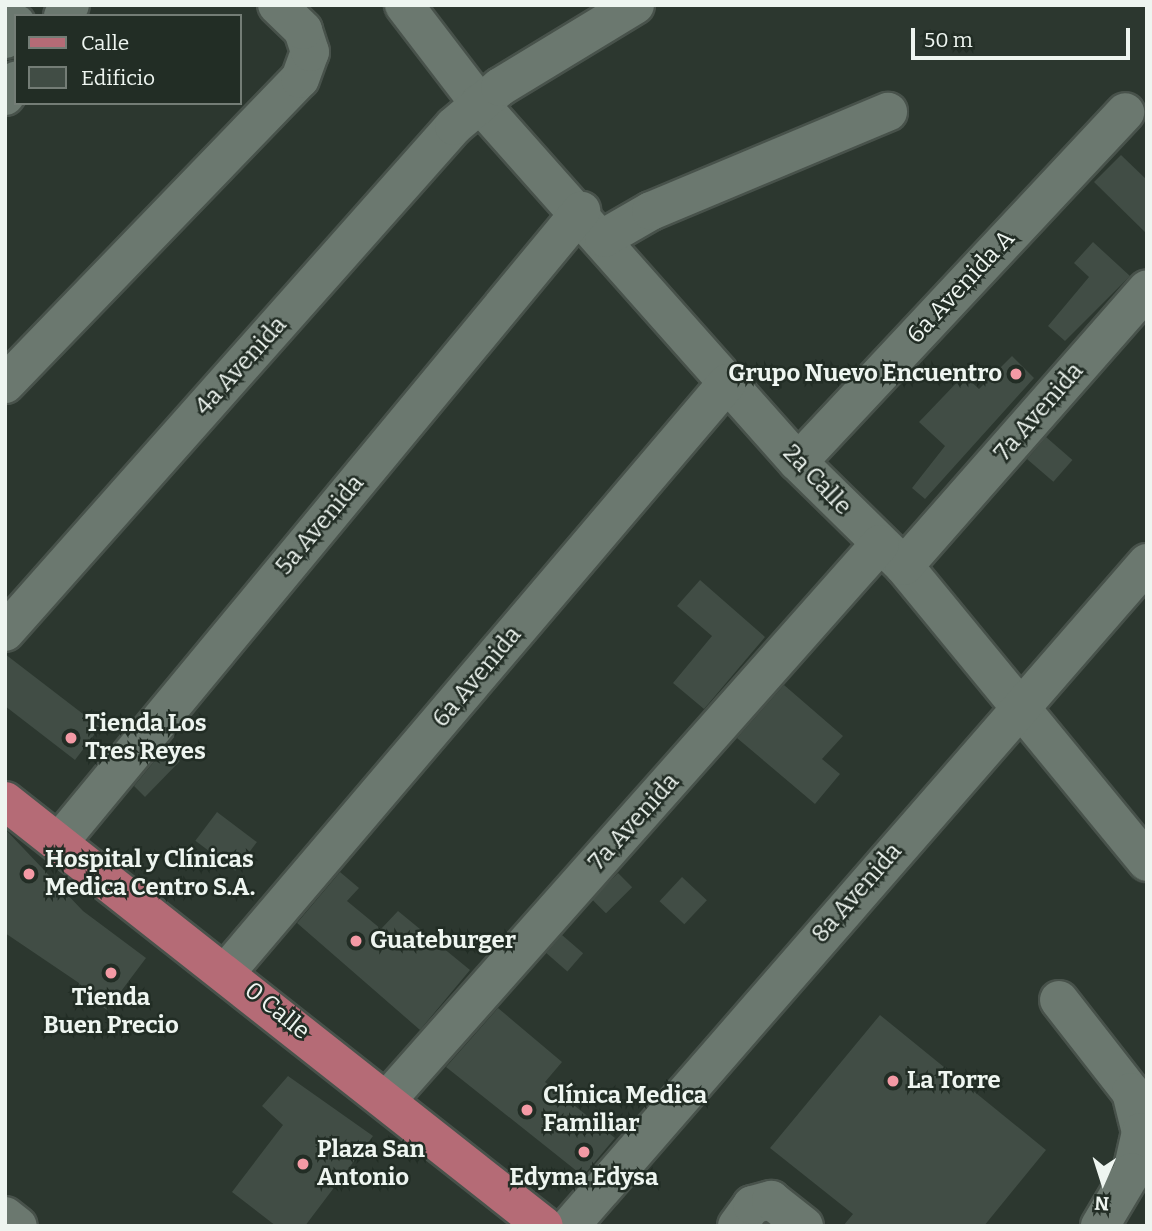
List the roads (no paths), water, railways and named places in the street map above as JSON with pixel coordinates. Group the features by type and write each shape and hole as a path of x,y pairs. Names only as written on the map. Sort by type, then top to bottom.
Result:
{"main road":[{"name":"0 Calle","path":"5,801 227,971 544,1226"}],"street":[{"path":"5,384 300,79 310,52 303,30 276,5"},
{"name":"2a Calle","path":"404,5 479,103 593,224 727,383 798,462 892,555 1021,703 1145,854"},
{"name":"4a Avenida","path":"5,632 479,103 635,5"},
{"name":"6a Avenida A","path":"798,462 1125,112"},
{"path":"593,224 651,211 888,113"},
{"name":"5a Avenida","path":"60,842 593,224"},
{"name":"7a Avenida","path":"387,1100 892,555 1147,289"},
{"name":"6a Avenida","path":"227,971 727,383"},
{"name":"8a Avenida","path":"570,1226 1021,703 1147,563"},
{"path":"1059,1000 1131,1092 1141,1132 1132,1171 1100,1226"},
{"path":"737,1226 752,1205 771,1200 804,1226"},
{"path":"5,1216 18,1226"}],"place":[{"name":"Grupo Nuevo Encuentro","path":"1016,374"},
{"name":"Tienda Los Tres Reyes","path":"71,738"},
{"name":"Hospital y Clínicas Medica Centro S.A.","path":"29,874"},
{"name":"Guateburger","path":"356,941"},
{"name":"Tienda Buen Precio","path":"111,973"},
{"name":"La Torre","path":"893,1081"},
{"name":"Clínica Medica Familiar","path":"527,1110"},
{"name":"Edyma Edysa","path":"584,1152"},
{"name":"Plaza San Antonio","path":"303,1164"}]}
